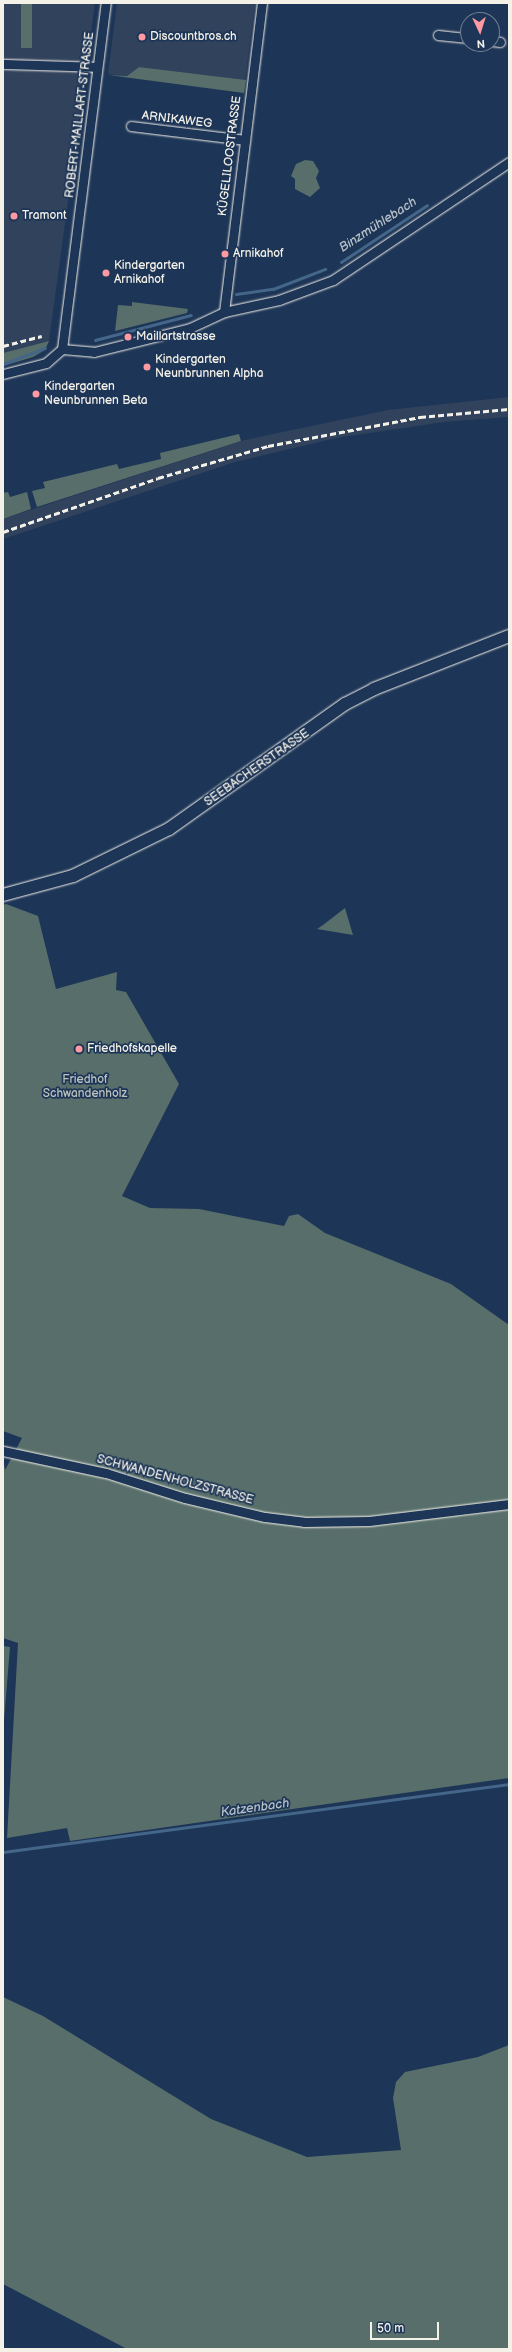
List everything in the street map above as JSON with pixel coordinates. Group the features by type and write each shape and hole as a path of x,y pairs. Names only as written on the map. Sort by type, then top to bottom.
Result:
{"street":[{"name":"ROBERT-MAILLART-STRASSE","path":"62,349 106,3"},
{"name":"KÜGELILOOSTRASSE","path":"224,312 262,3"},
{"path":"438,35 460,37"},
{"path":"3,64 97,67"},
{"name":"ARNIKAWEG","path":"131,126 244,140"},
{"path":"3,374 46,363 62,349 94,352 197,326 224,312 279,300 337,278 509,162"},
{"name":"SEEBACHERSTRASSE","path":"3,895 73,876 170,830 345,704 374,689 509,636"},
{"name":"SCHWANDENHOLZSTRASSE","path":"3,1451 106,1473 236,1510 304,1522 369,1520 509,1504"}],"shaded area":[{"path":"3,3 95,3 49,341 3,353"},
{"path":"117,3 255,3 245,80 139,67 127,76 108,74"},
{"path":"509,397 509,417 444,422 336,438 235,462 3,539 3,519 245,440 388,410"}],"green space":[{"path":"21,3 32,3 32,48 21,48"},
{"path":"139,67 246,80 244,93 108,75 127,76"},
{"path":"305,160 313,161 319,171 316,178 320,188 310,197 295,189 295,179 291,176 296,164"},
{"path":"132,302 188,309 187,313 115,331 118,305 132,306"},
{"path":"49,341 45,350 33,357 3,366 3,353"},
{"path":"239,434 241,441 37,507 32,491 45,488 43,482 117,464 119,469 161,459 160,453"},
{"path":"8,492 10,497 27,492 31,509 3,519 3,493"},
{"name":"Friedhof Schwandenholz","path":"6,904 38,916 56,989 117,972 116,990 126,992 179,1084 122,1196 150,1208 199,1209 284,1226 289,1216 298,1214 325,1233 451,1284 509,1325 509,1778 70,1841 67,1828 7,1838 18,1643 3,1638 3,1458 5,1470 22,1438 3,1431 3,905"},
{"path":"345,908 353,935 317,929 323,925"},
{"path":"3,1646 10,1647 3,1733"},
{"path":"3,1997 43,2016 211,2119 307,2157 401,2150 393,2098 396,2082 405,2072 478,2057 509,2045 509,2349 127,2349 3,2284"}],"waterway":[{"name":"Binzmühlebach","path":"341,262 427,205"},
{"name":"Binzmühlebach","path":"236,294 273,289 325,269"},
{"name":"Binzmühlebach","path":"95,340 191,315"},
{"name":"Binzmühlebach","path":"3,364 45,348"},
{"name":"Katzenbach","path":"3,1852 509,1784"}],"railway":[{"path":"3,346 42,336"},
{"path":"3,532 158,478 268,446 420,417 509,409"}],"place":[{"name":"Discountbros.ch","path":"142,37"},
{"name":"Tramont","path":"14,216"},
{"name":"Arnikahof","path":"225,254"},
{"name":"Kindergarten Arnikahof","path":"106,273"},
{"name":"Maillartstrasse","path":"128,337"},
{"name":"Kindergarten Neunbrunnen Alpha","path":"147,367"},
{"name":"Kindergarten Neunbrunnen Beta","path":"36,394"},
{"name":"Friedhofskapelle","path":"79,1049"}]}
